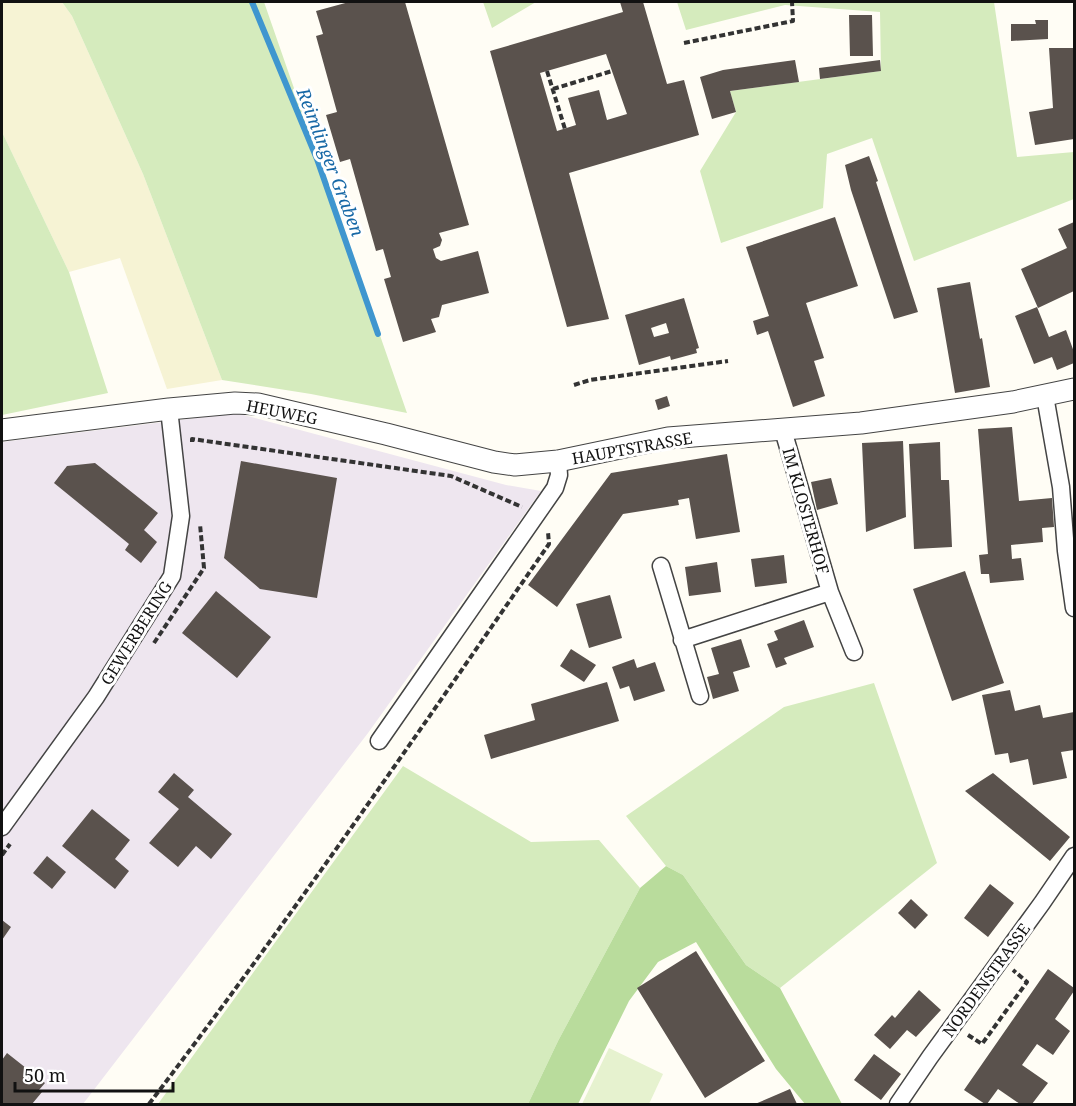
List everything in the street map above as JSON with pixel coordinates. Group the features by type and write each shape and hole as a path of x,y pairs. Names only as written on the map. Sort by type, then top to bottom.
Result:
{"street":[{"name":"HAUPTSTRASSE","path":"379,741 542,521 560,475 558,461 668,438 861,423 952,412 1074,389"},
{"path":"1045,396 1060,487 1074,608"},
{"name":"HEUWEG","path":"2,430 168,409 258,404 494,462 515,465 558,461"},
{"name":"GEWERBERING","path":"8,832 172,576 181,516 168,409"},
{"name":"IM KLOSTERHOF","path":"783,430 830,592 854,652"},
{"path":"661,566 700,696"},
{"name":"IM KLOSTERHOF","path":"682,640 830,592"},
{"name":"NORDENSTRASSE","path":"898,1104 1074,856"}],"path":[{"path":"684,43 793,21 792,2"},
{"path":"547,71 565,129"},
{"path":"553,89 612,71"},
{"path":"574,385 590,380 728,361"},
{"path":"149,1104 223,1007 413,741 549,544 542,521 451,476 192,438 193,449"},
{"path":"153,644 204,568 200,523"},
{"path":"2,855 8,832"},
{"path":"954,1024 981,1044 1008,1009 1027,982 1001,960"}],"shaded area":[{"path":"2,2 62,2 72,16 143,174 222,380 167,389 120,258 69,272 2,132"},
{"path":"236,413 506,485 541,491 368,733 83,1104 2,1104 2,442"}],"green space":[{"path":"62,2 264,2 407,413 311,394 222,380 143,174 72,16"},
{"path":"483,2 536,2 492,28"},
{"path":"677,2 994,2 1017,157 1074,152 1074,199 914,261 872,138 827,154 823,208 721,243 700,171 736,112 730,91 881,71 880,12 785,5 686,30"},
{"path":"2,132 69,272 108,393 2,415"},
{"path":"874,683 937,863 780,988 746,965 683,875 666,866 626,816 784,707"},
{"path":"403,766 531,842 599,840 640,888 558,1041 528,1104 158,1104"},
{"path":"666,866 683,875 746,965 780,988 842,1104 805,1104 776,1069 696,942 658,962 629,1001 578,1104 528,1104 558,1041 640,888"},
{"path":"609,1048 663,1074 649,1104 582,1104"}],"building":[{"path":"349,2 405,2 469,225 439,233 442,240 440,246 433,249 436,258 441,261 478,251 489,293 442,305 439,317 431,319 436,332 403,342 384,279 391,277 383,249 376,251 350,159 340,162 326,115 337,112 316,36 323,34 316,11"},
{"path":"620,2 643,2 667,84 684,80 699,135 569,173 609,319 567,327 490,51 623,12","holes":["606,54 627,114 607,120 599,90 568,98 576,125 557,131 540,73"]},
{"path":"849,15 872,15 873,56 850,56"},
{"path":"1035,20 1048,20 1048,39 1011,41 1011,24 1036,24"},
{"path":"1049,48 1074,48 1074,139 1035,145 1029,112 1053,108"},
{"path":"795,60 799,82 730,91 736,112 712,119 700,77 723,70"},
{"path":"880,60 881,71 820,79 819,68"},
{"path":"869,156 918,312 894,319 851,190 845,165"},
{"path":"835,217 858,286 806,303 824,358 814,361 825,396 793,407 768,331 757,335 753,321 769,316 746,247"},
{"path":"1074,222 1074,291 1038,308 1021,269 1067,248 1058,229"},
{"path":"970,282 990,387 955,393 937,288"},
{"path":"684,298 699,348 696,349 697,353 671,360 670,356 639,365 625,315","holes":["666,323 669,333 654,337 651,328"]},
{"path":"1037,307 1049,337 1066,330 1074,352 1074,363 1057,370 1052,357 1034,364 1015,316"},
{"path":"667,396 670,406 658,410 655,400"},
{"path":"1012,427 1019,501 1052,498 1054,527 1042,528 1043,542 1011,545 1012,559 1021,558 1024,580 990,583 989,574 981,574 979,555 988,554 978,429"},
{"path":"903,441 906,517 866,532 862,443"},
{"path":"940,442 941,480 949,480 952,547 914,549 909,444"},
{"path":"727,454 740,532 696,539 689,498 678,500 679,505 623,514 557,607 528,585 611,473"},
{"path":"241,461 337,478 317,598 260,589 224,558"},
{"path":"95,463 158,513 144,530 157,542 141,563 125,550 129,544 54,483 67,466"},
{"path":"831,478 838,504 817,510 811,482"},
{"path":"784,555 787,583 755,587 751,559"},
{"path":"717,562 721,592 689,596 685,567"},
{"path":"965,571 1004,683 952,701 913,589"},
{"path":"216,591 271,637 237,678 182,633"},
{"path":"610,595 622,638 589,648 576,604"},
{"path":"804,620 814,647 784,658 787,664 776,668 767,644 778,640 774,631"},
{"path":"741,639 750,667 733,672 739,691 713,699 707,677 719,674 711,648"},
{"path":"571,649 596,665 584,682 560,666"},
{"path":"634,659 637,668 655,662 665,691 634,701 629,686 620,689 612,667"},
{"path":"607,682 619,721 491,759 484,735 535,720 531,704"},
{"path":"1010,690 1015,711 1040,705 1043,718 1074,712 1074,750 1061,752 1067,778 1033,785 1028,759 1010,763 1008,753 995,755 982,695"},
{"path":"174,773 194,790 188,797 232,834 211,859 196,846 178,867 149,843 179,809 158,792"},
{"path":"993,773 1070,837 1050,861 965,791"},
{"path":"92,809 130,840 115,859 129,871 115,889 62,846"},
{"path":"47,856 66,872 52,889 33,873"},
{"path":"990,884 1014,903 988,937 964,918"},
{"path":"911,899 928,915 915,929 898,913"},
{"path":"2,920 11,927 2,940"},
{"path":"696,951 765,1061 705,1098 637,988"},
{"path":"1048,969 1074,988 1055,1019 1070,1031 1053,1055 1037,1044 1022,1065 1048,1083 1032,1104 1020,1104 998,1089 985,1104 964,1090"},
{"path":"919,990 941,1010 916,1037 907,1030 890,1049 874,1035 892,1015 895,1018"},
{"path":"7,1053 45,1083 39,1090 42,1092 32,1104 2,1104 2,1060"},
{"path":"874,1054 901,1074 881,1100 854,1080"},
{"path":"790,1089 797,1104 755,1104"}],"waterway":[{"name":"Reimlinger Graben","path":"252,2 317,159 378,334"}]}
